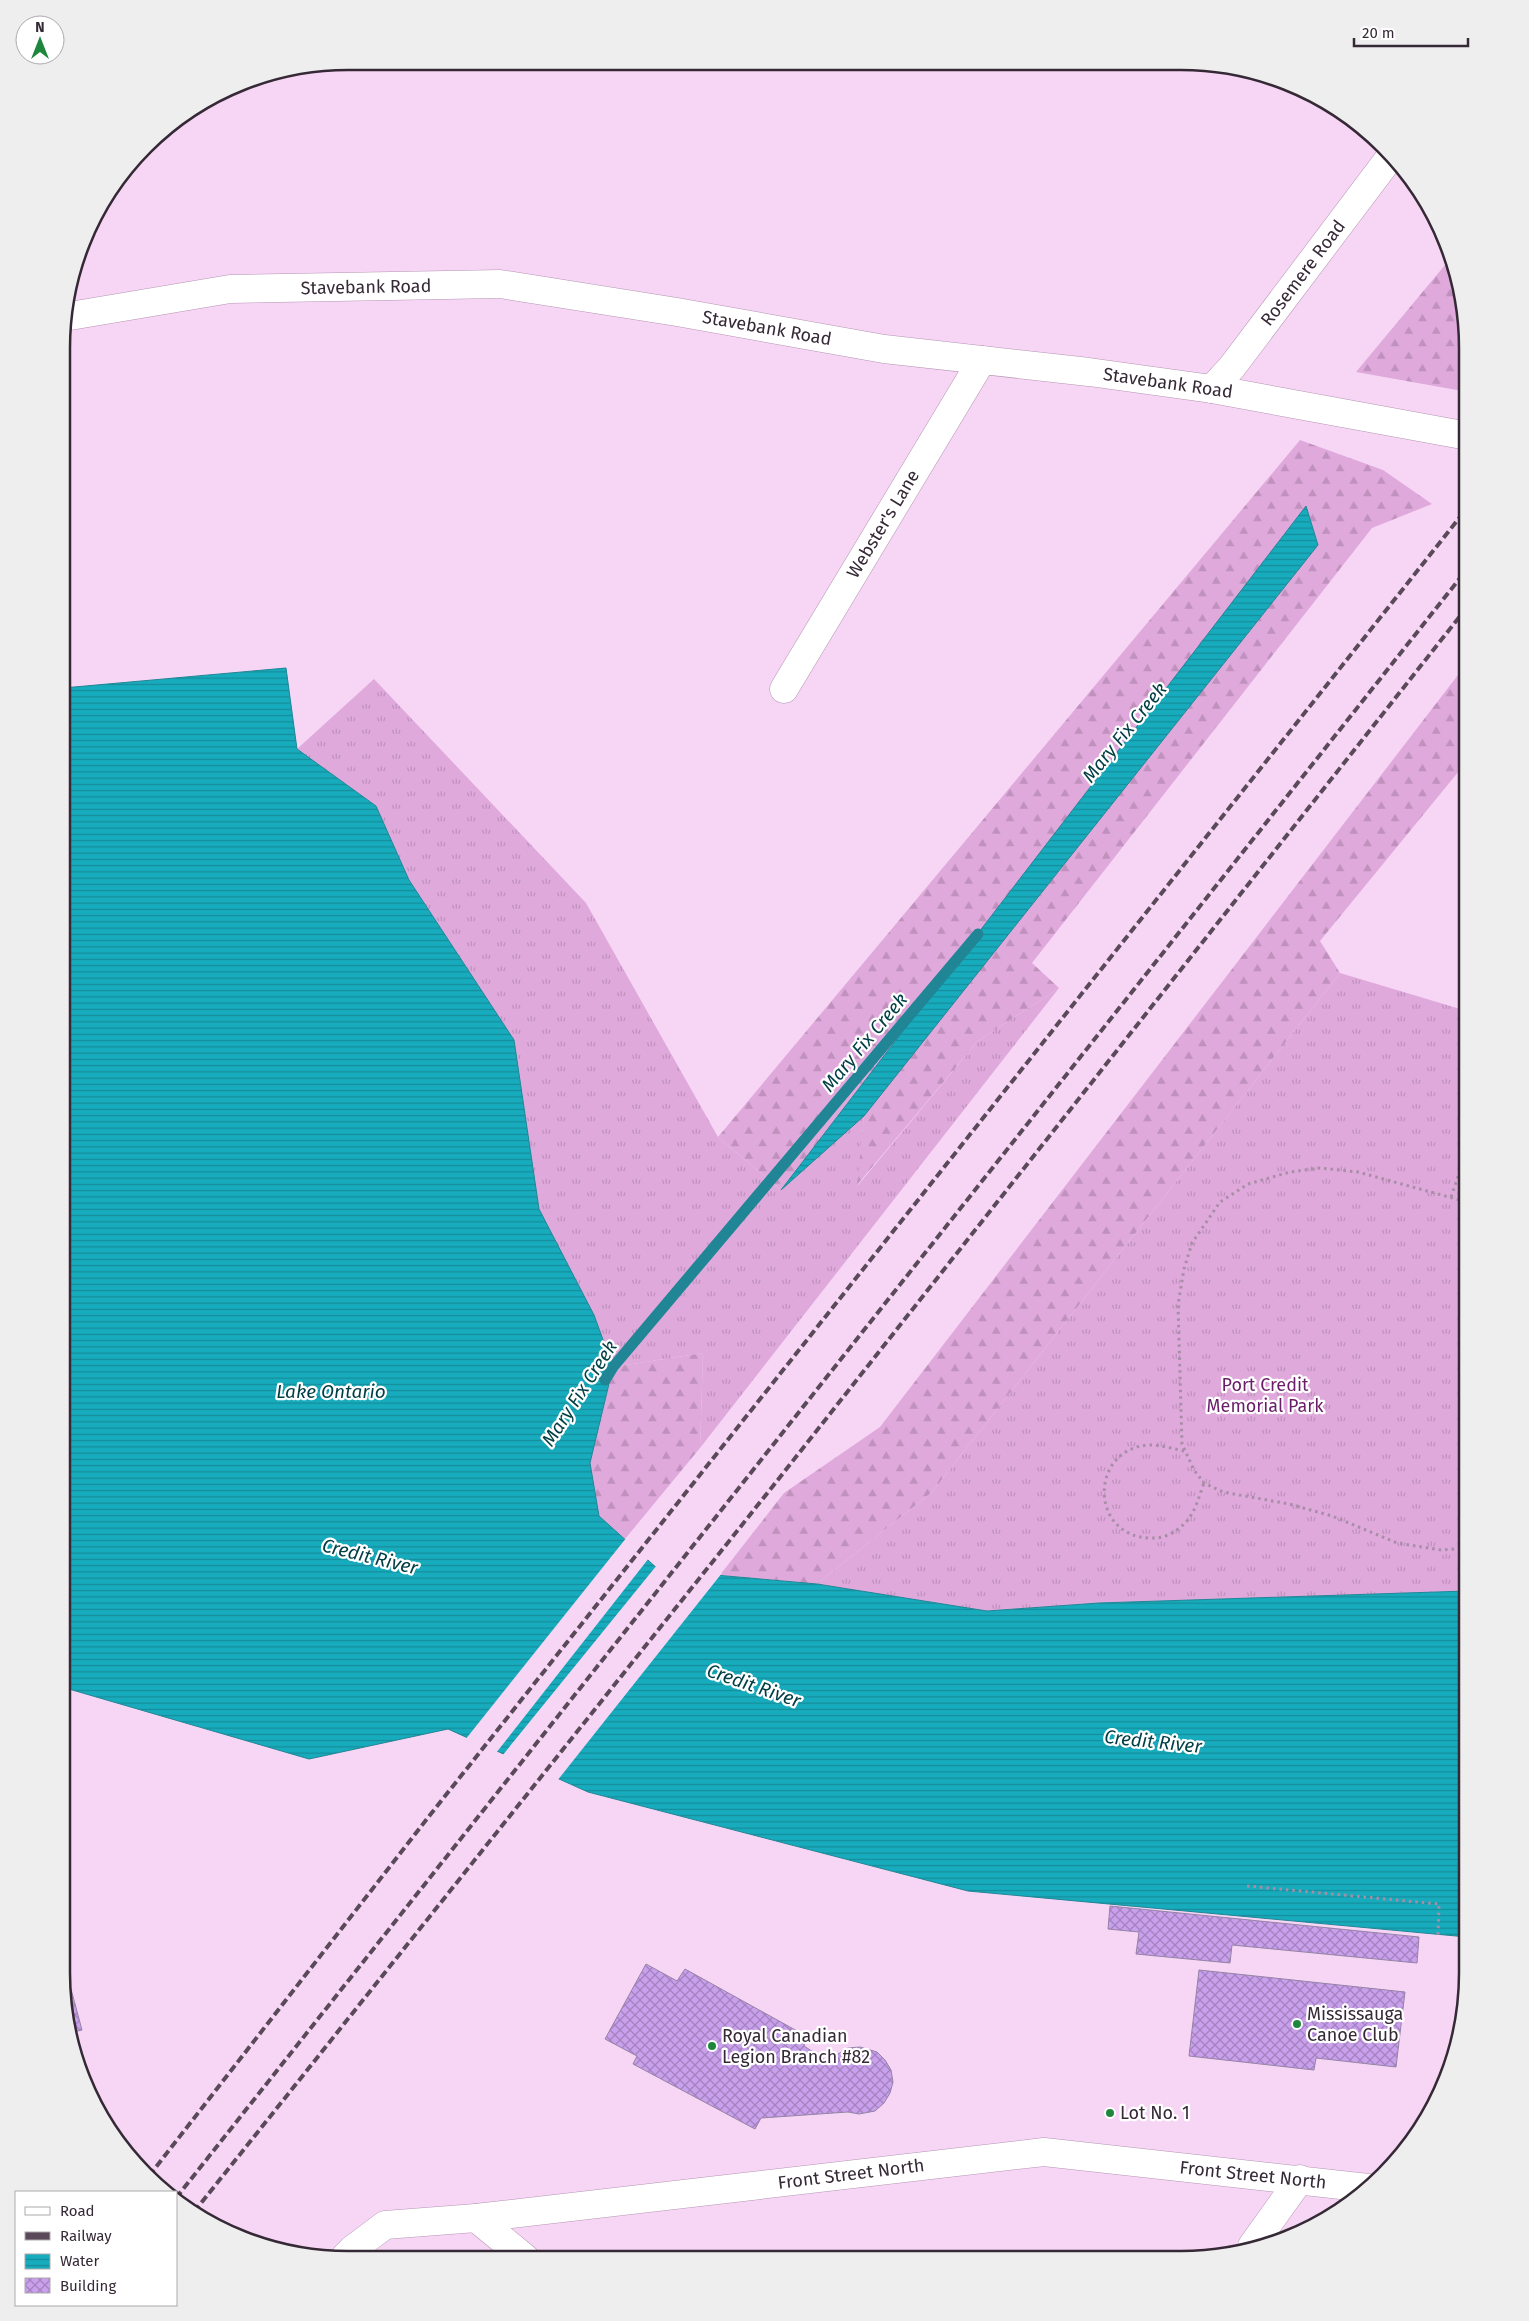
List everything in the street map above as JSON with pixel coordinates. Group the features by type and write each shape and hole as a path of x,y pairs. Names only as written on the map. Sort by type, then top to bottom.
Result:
{"street":[{"name":"Rosemere Road","path":"1212,389 1238,360 1387,161"},
{"name":"Stavebank Road","path":"72,316 230,289 500,284 884,348 1212,389 1459,434"},
{"name":"Webster's Lane","path":"784,689 982,360"},
{"name":"Front Street North","path":"351,2251 385,2225 476,2218 1044,2152 1358,2187"},
{"path":"1255,2241 1300,2179"},
{"path":"476,2218 516,2251"}],"path":[{"path":"1459,1200 1358,1172 1320,1168 1290,1172 1248,1184 1220,1202 1192,1243 1184,1269 1178,1305 1182,1444 1194,1470 1204,1483 1223,1492 1289,1504 1332,1516 1397,1543 1441,1550 1459,1549"},
{"path":"1451,1197 1459,1174"},
{"path":"1185,1451 1152,1445 1136,1447 1122,1454 1112,1465 1105,1480 1104,1495 1107,1510 1115,1523 1128,1533 1142,1538 1158,1538 1173,1533 1185,1524 1193,1511 1204,1483"},
{"path":"1247,1886 1439,1904 1438,1935"}],"green space":[{"path":"1446,264 1457,312 1459,390 1356,372"},
{"path":"1300,440 1383,470 1432,504 1372,528 1032,963 1059,988 978,1041 857,1185 864,1116 1318,545 1306,507 781,1190 718,1137"},
{"path":"1459,674 1459,771 1320,941 1340,973 932,1492 817,1584 720,1575 784,1493 880,1427"},
{"path":"374,679 586,903 718,1137 781,1190 864,1116 858,1185 978,1041 1059,988 700,1448 703,1353 613,1367 594,1315 539,1209 514,1040 409,880 376,806 297,749"},
{"name":"Port Credit Memorial Park","path":"1340,973 1459,1009 1459,1591 1099,1603 987,1611 817,1584 932,1492"},
{"path":"1459,1146 1459,1164 1455,1163"},
{"path":"703,1353 700,1448 625,1539 599,1516 590,1463 613,1367"}],"water":[{"path":"1306,506 1318,545 864,1116 781,1190"},
{"name":"Lake Ontario","path":"286,668 297,749 376,806 409,880 514,1040 539,1209 594,1315 613,1367 590,1463 599,1516 659,1570 817,1584 987,1611 1099,1603 1459,1591 1459,1936 968,1891 588,1792 448,1729 309,1759 70,1689 70,687"}],"pier":[{"path":"627,1537 649,1558 496,1753 465,1740"},
{"path":"657,1565 660,1567 722,1573 557,1781 502,1756"}],"building":[{"path":"1110,1906 1419,1937 1417,1963 1232,1945 1230,1963 1136,1954 1139,1932 1108,1929"},
{"name":"Royal Canadian Legion Branch #82","path":"646,1964 677,1981 685,1969 808,2037 804,2046 830,2063 838,2054 848,2048 860,2047 877,2052 891,2070 893,2082 890,2093 884,2103 875,2111 859,2114 848,2112 761,2118 755,2129 633,2064 637,2056 605,2039"},
{"name":"Mississauga Canoe Club","path":"1199,1970 1405,1992 1396,2067 1316,2058 1314,2070 1189,2056"},
{"path":"71,1989 82,2030 76,2031"}],"waterway":[{"name":"Mary Fix Creek","path":"605,1380 613,1367 978,934"}],"railway":[{"path":"153,2171 430,1815 1459,518"},
{"path":"179,2194 1459,579"},
{"path":"198,2207 773,1486 1459,617"}],"place":[{"name":"Mississauga Canoe Club","path":"1297,2024"},
{"name":"Royal Canadian Legion Branch #82","path":"712,2046"},
{"name":"Lot No. 1","path":"1110,2113"}],"water label":[{"name":"Credit River","path":"370,1556"},
{"name":"Credit River","path":"754,1685"},
{"name":"Credit River","path":"1153,1741"}]}
